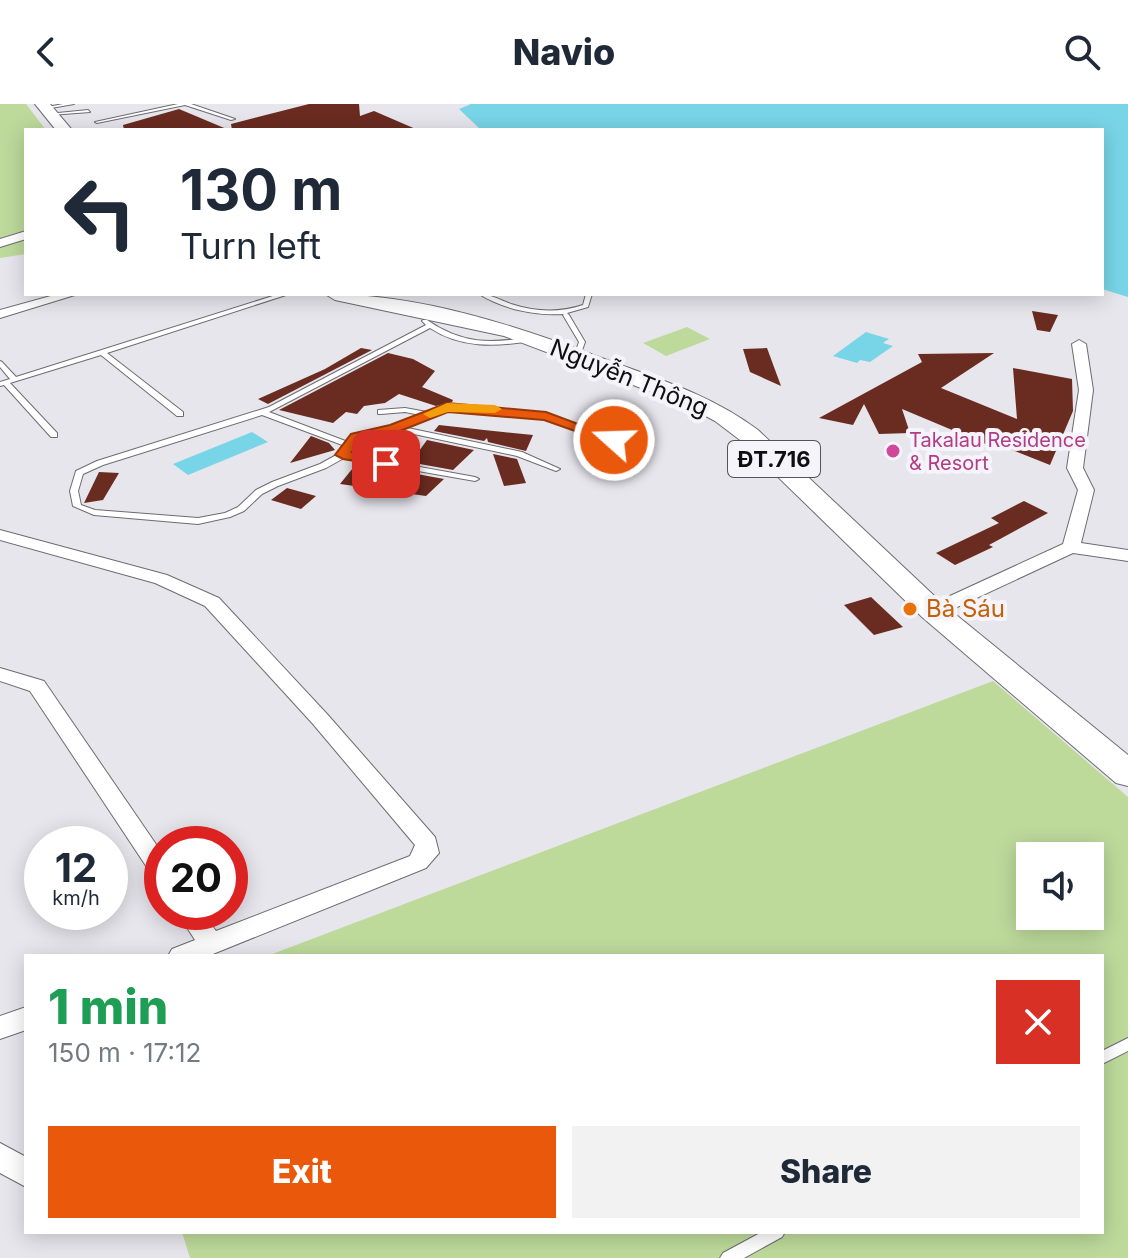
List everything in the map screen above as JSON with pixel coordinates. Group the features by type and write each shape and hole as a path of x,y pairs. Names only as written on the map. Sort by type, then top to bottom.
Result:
{"main road":[{"path":"46,109 62,128"},
{"name":"Nguyễn Thông","path":"346,296 429,318 484,323 691,399 724,416 749,435 933,611 1128,774"}],"street":[{"path":"0,243 24,236"},
{"path":"0,254 24,250"},
{"path":"3,310 63,296"},
{"path":"1071,547 1086,490 1075,468 1086,390 1079,344"},
{"path":"0,535 161,579 212,602 427,843 427,853 418,862 186,954"},
{"path":"933,611 1071,547 1128,556"},
{"path":"0,674 37,686 144,845"},
{"path":"201,930 211,944"},
{"path":"0,1028 24,1019"},
{"path":"0,1157 24,1172"}],"lane":[{"path":"46,109 72,104"},
{"path":"97,122 186,104 233,119"},
{"path":"83,106 100,128"},
{"path":"46,109 88,111"},
{"path":"7,382 280,296"},
{"path":"486,296 501,304 566,315 586,306 588,296"},
{"path":"566,315 582,342 577,356"},
{"path":"429,318 262,412 100,463 79,473 74,491 77,506 94,512 212,519 241,509 259,492 343,455 356,437 395,428 455,407 546,416 614,440"},
{"path":"103,353 180,414"},
{"path":"0,363 7,382 54,435"},
{"path":"381,412 405,410 428,415"},
{"path":"262,412 349,445"},
{"path":"395,428 504,450 556,469"},
{"path":"343,455 475,479"},
{"path":"1104,1057 1128,1044"},
{"path":"728,1258 773,1234"}],"green space":[{"path":"0,104 26,104 44,128 24,128 24,254 0,258"},
{"path":"687,327 710,339 666,356 643,343"},
{"path":"993,681 1128,797 1128,1258 190,1258 183,1234 1104,1234 1104,954 272,954"}],"water":[{"path":"471,104 1128,104 1128,297 1104,290 1104,128 479,128 459,109"},
{"path":"866,332 889,339 883,343 893,346 870,362 860,360 857,363 833,356"},
{"path":"252,432 268,442 188,475 173,464"}],"building":[{"path":"309,104 359,104 360,116 374,111 413,128 232,128 231,124"},
{"path":"179,109 224,128 124,128 123,125"},
{"path":"1032,311 1058,315 1050,332 1037,330"},
{"path":"361,348 372,350 268,404 258,399 325,369"},
{"path":"767,348 781,386 750,372 743,349"},
{"path":"388,353 413,359 435,371 422,387 452,402 436,406 399,394 385,403 364,406 357,414 346,412 333,423 279,410"},
{"path":"994,353 941,388 1017,419 1013,368 1072,379 1073,411 1050,465 992,442 988,445 902,409 910,433 879,434 864,404 853,425 819,418 922,362 918,354"},
{"path":"439,425 533,435 526,451 488,442 487,438 484,441 434,431"},
{"path":"311,436 329,443 335,450 290,463"},
{"path":"385,438 419,451 427,440 474,450 453,470 364,454"},
{"path":"493,454 517,459 526,483 504,486"},
{"path":"357,463 444,479 426,496 340,484"},
{"path":"99,472 119,473 103,500 84,503"},
{"path":"287,488 316,496 301,509 271,500"},
{"path":"1024,501 1048,513 989,545 993,547 955,565 936,553 999,523 991,518"},
{"path":"871,597 903,627 874,635 844,605"}],"slow traffic":[{"path":"430,414 447,407 495,409"}],"place":[{"name":"Takalau Residence & Resort","path":"893,451"},
{"name":"Bà Sáu","path":"910,609"}],"route":[{"path":"386,464 343,455 356,437 395,428 447,407 546,416 614,440"}]}
